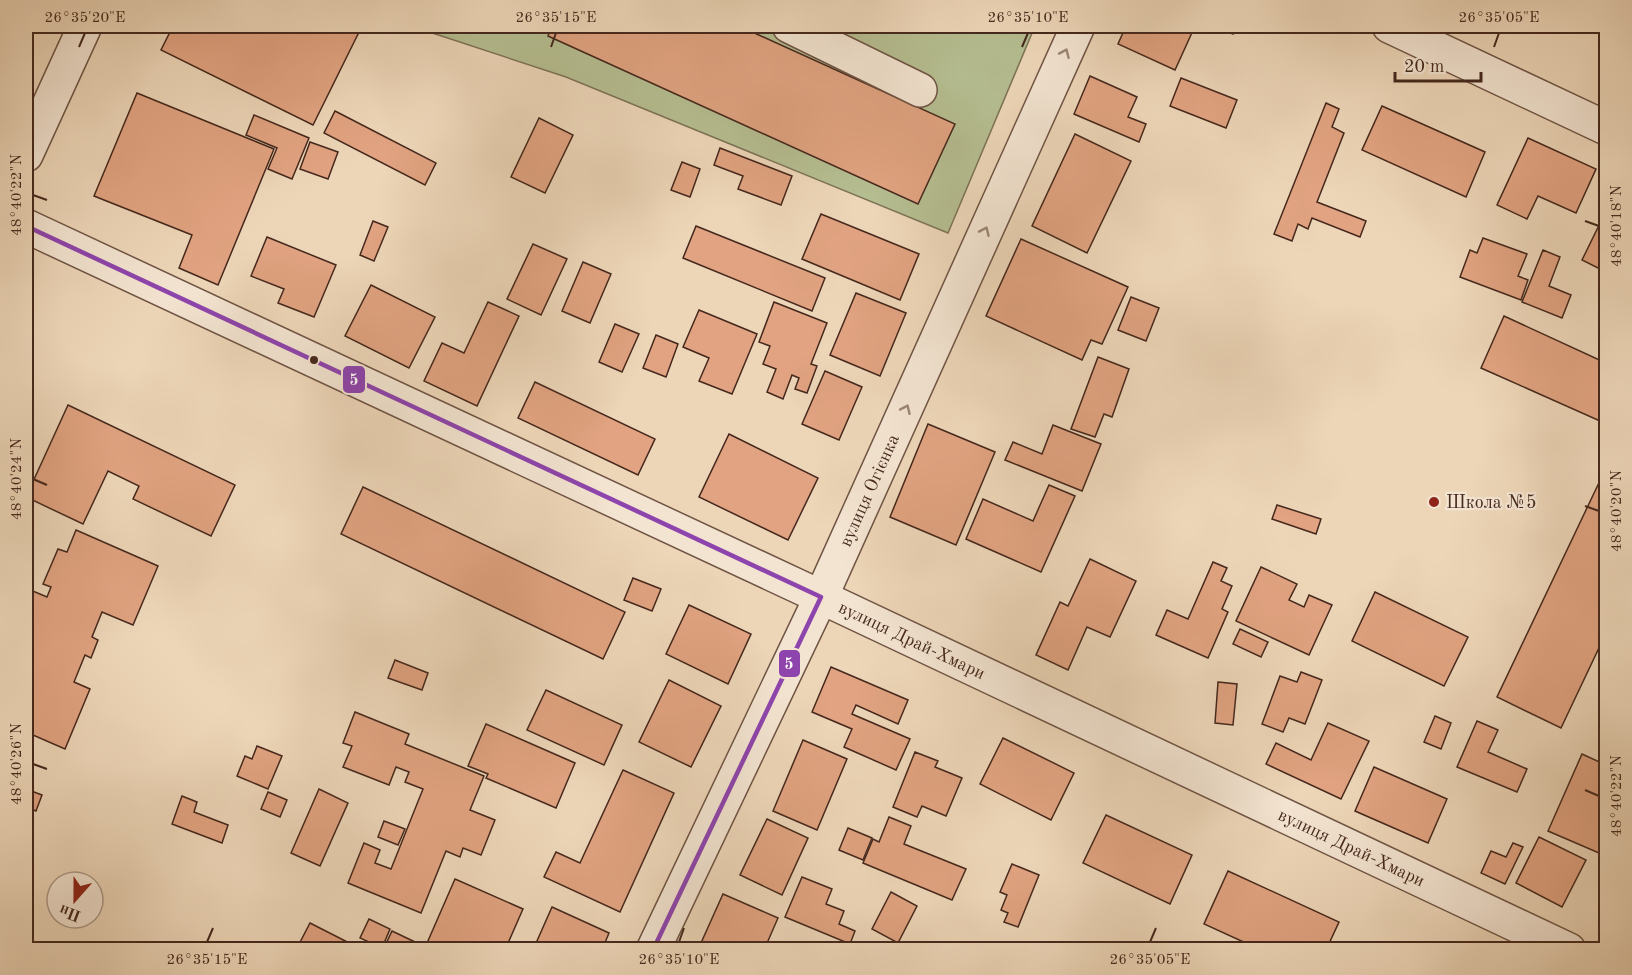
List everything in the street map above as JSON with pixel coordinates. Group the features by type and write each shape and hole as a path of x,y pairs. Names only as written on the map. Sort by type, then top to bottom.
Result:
{"street":[{"path":"26,155 85,26"},
{"path":"789,26 920,90"},
{"name":"вулиця Огієнка","path":"653,950 821,597 1078,26"},
{"path":"1389,26 1606,128"},
{"name":"вулиця Драй-Хмари","path":"26,226 821,597 1569,950"}],"green space":[{"path":"411,26 1035,26 948,233 566,77"}],"building":[{"path":"173,26 362,26 313,125 161,50"},
{"path":"552,26 739,26 955,124 918,204 548,36"},
{"path":"1126,26 1195,26 1175,70 1118,44"},
{"path":"1214,26 1237,26 1233,34"},
{"path":"1090,76 1137,97 1128,117 1146,124 1139,142 1074,114"},
{"path":"1181,78 1237,100 1226,128 1170,106"},
{"path":"137,93 274,149 218,285 179,268 192,235 94,196"},
{"path":"1326,103 1339,109 1332,127 1344,133 1317,202 1366,221 1360,237 1312,218 1308,229 1298,224 1292,241 1274,234"},
{"path":"1382,106 1485,152 1466,197 1362,150"},
{"path":"335,111 436,163 425,185 324,133"},
{"path":"254,115 309,138 292,179 268,169 277,148 246,135"},
{"path":"539,118 573,135 545,193 511,177"},
{"path":"1075,134 1131,161 1087,253 1032,226"},
{"path":"1528,138 1596,169 1576,213 1538,196 1527,219 1497,205"},
{"path":"310,142 338,152 328,179 300,169"},
{"path":"720,148 792,176 781,205 738,189 743,176 714,165"},
{"path":"682,162 700,169 690,197 671,190"},
{"path":"1606,211 1606,272 1582,260"},
{"path":"821,214 919,254 900,300 802,259"},
{"path":"373,221 388,227 374,261 360,255"},
{"path":"696,226 825,278 812,311 683,258"},
{"path":"267,237 336,265 314,317 278,303 284,289 251,276"},
{"path":"1483,238 1527,254 1518,276 1528,280 1521,300 1460,277 1470,250 1477,253"},
{"path":"1021,239 1128,287 1102,344 1091,340 1082,360 986,316"},
{"path":"533,244 567,259 541,315 507,299"},
{"path":"1543,250 1560,257 1549,286 1571,295 1562,318 1522,302"},
{"path":"583,262 611,274 590,323 562,311"},
{"path":"371,285 435,317 409,368 345,336"},
{"path":"856,293 906,313 880,376 830,355"},
{"path":"1131,297 1159,308 1146,341 1118,330"},
{"path":"488,302 519,316 477,406 424,381 442,343 464,353"},
{"path":"774,302 827,323 811,364 817,366 807,393 795,389 799,378 792,375 783,399 767,392 776,369 763,364 770,346 759,342"},
{"path":"699,310 757,334 732,394 699,381 709,358 683,347"},
{"path":"1504,316 1606,363 1606,407 1600,421 1481,368"},
{"path":"615,324 639,334 622,372 599,362"},
{"path":"656,335 678,344 666,377 643,368"},
{"path":"1098,357 1129,369 1112,417 1104,414 1095,437 1071,429"},
{"path":"825,371 862,387 839,440 802,424"},
{"path":"535,382 655,439 638,475 518,418"},
{"path":"68,405 235,485 211,536 133,499 139,486 108,471 83,524 26,497"},
{"path":"928,424 995,452 956,545 890,517"},
{"path":"1053,425 1101,444 1082,491 1005,460 1013,442 1042,454"},
{"path":"729,434 818,478 788,540 699,497"},
{"path":"1606,468 1606,633 1561,728 1497,697"},
{"path":"1049,485 1075,496 1041,572 966,539 983,499 1033,521"},
{"path":"363,487 625,612 603,659 341,534"},
{"path":"1277,505 1321,519 1316,534 1272,519"},
{"path":"76,530 158,566 133,625 102,612 92,637 98,640 91,658 85,655 74,682 90,689 65,749 26,732 26,594 28,589 47,597 51,587 43,584 58,549 67,552"},
{"path":"1090,559 1136,581 1110,637 1087,627 1068,670 1036,655 1060,602 1068,606"},
{"path":"1213,562 1227,568 1221,581 1232,586 1222,609 1228,612 1208,658 1156,635 1167,610 1188,619"},
{"path":"1261,567 1297,584 1289,600 1304,607 1309,595 1332,605 1309,655 1236,621"},
{"path":"633,578 661,589 652,611 624,600"},
{"path":"1375,592 1468,637 1444,686 1352,641"},
{"path":"689,605 751,634 728,684 666,654"},
{"path":"1240,629 1268,642 1261,657 1233,644"},
{"path":"395,660 428,673 422,690 388,678"},
{"path":"831,667 908,700 898,724 856,705 852,714 910,739 896,770 844,747 852,729 812,712"},
{"path":"1301,672 1322,680 1305,724 1289,718 1283,732 1262,724 1280,676 1297,682"},
{"path":"669,680 721,706 691,767 639,742"},
{"path":"1218,682 1237,684 1233,725 1215,723"},
{"path":"546,690 622,725 604,765 527,730"},
{"path":"355,712 409,734 405,744 484,776 470,810 495,820 481,855 463,848 460,857 446,851 421,913 348,883 364,843 380,850 375,863 391,869 423,789 405,782 409,772 396,767 389,785 343,767 352,746 343,743"},
{"path":"1435,716 1451,723 1441,749 1424,742"},
{"path":"1477,721 1498,730 1488,752 1527,769 1517,792 1457,767"},
{"path":"1328,723 1369,741 1341,799 1266,764 1276,743 1311,760"},
{"path":"486,724 575,763 556,808 486,778 488,774 468,766"},
{"path":"1003,738 1074,773 1051,820 980,784"},
{"path":"803,740 847,759 817,830 773,811"},
{"path":"257,746 282,756 268,789 237,776 245,756 252,759"},
{"path":"915,752 938,761 935,767 962,778 946,816 922,806 917,817 893,807"},
{"path":"1582,754 1606,765 1606,835 1599,853 1548,831"},
{"path":"1374,767 1447,799 1428,843 1355,811"},
{"path":"623,770 674,793 620,912 544,877 556,852 580,863"},
{"path":"26,789 42,795 36,811 26,807"},
{"path":"319,789 348,803 320,866 291,853"},
{"path":"268,792 287,800 280,817 261,809"},
{"path":"182,796 197,802 194,812 228,825 222,843 172,824"},
{"path":"1106,815 1192,855 1170,904 1083,863"},
{"path":"889,817 911,826 904,844 966,869 952,900 863,863 873,839 879,842"},
{"path":"767,819 808,838 782,895 740,875"},
{"path":"384,821 405,829 398,845 378,837"},
{"path":"848,828 872,838 863,860 839,850"},
{"path":"1539,837 1586,860 1562,907 1516,883"},
{"path":"1513,843 1523,847 1505,884 1481,873 1491,851 1506,857"},
{"path":"1012,864 1039,875 1018,927 1004,922 1008,913 1001,910 1007,895 1000,892"},
{"path":"1228,871 1339,922 1326,950 1261,950 1204,924"},
{"path":"802,877 832,889 826,904 844,911 839,924 855,931 850,944 785,917"},
{"path":"455,879 523,909 505,950 424,950"},
{"path":"891,892 917,906 898,943 872,929"},
{"path":"723,894 778,918 764,950 716,950 701,943"},
{"path":"552,907 609,933 602,950 533,950"},
{"path":"369,919 390,929 382,948 360,938"},
{"path":"310,923 363,950 296,950"},
{"path":"392,931 415,942 412,950 383,950"}],"transit line":[{"name":"5","path":"26,226 821,597 653,950"}],"place":[{"name":"Школа №5","path":"1434,502"}]}
